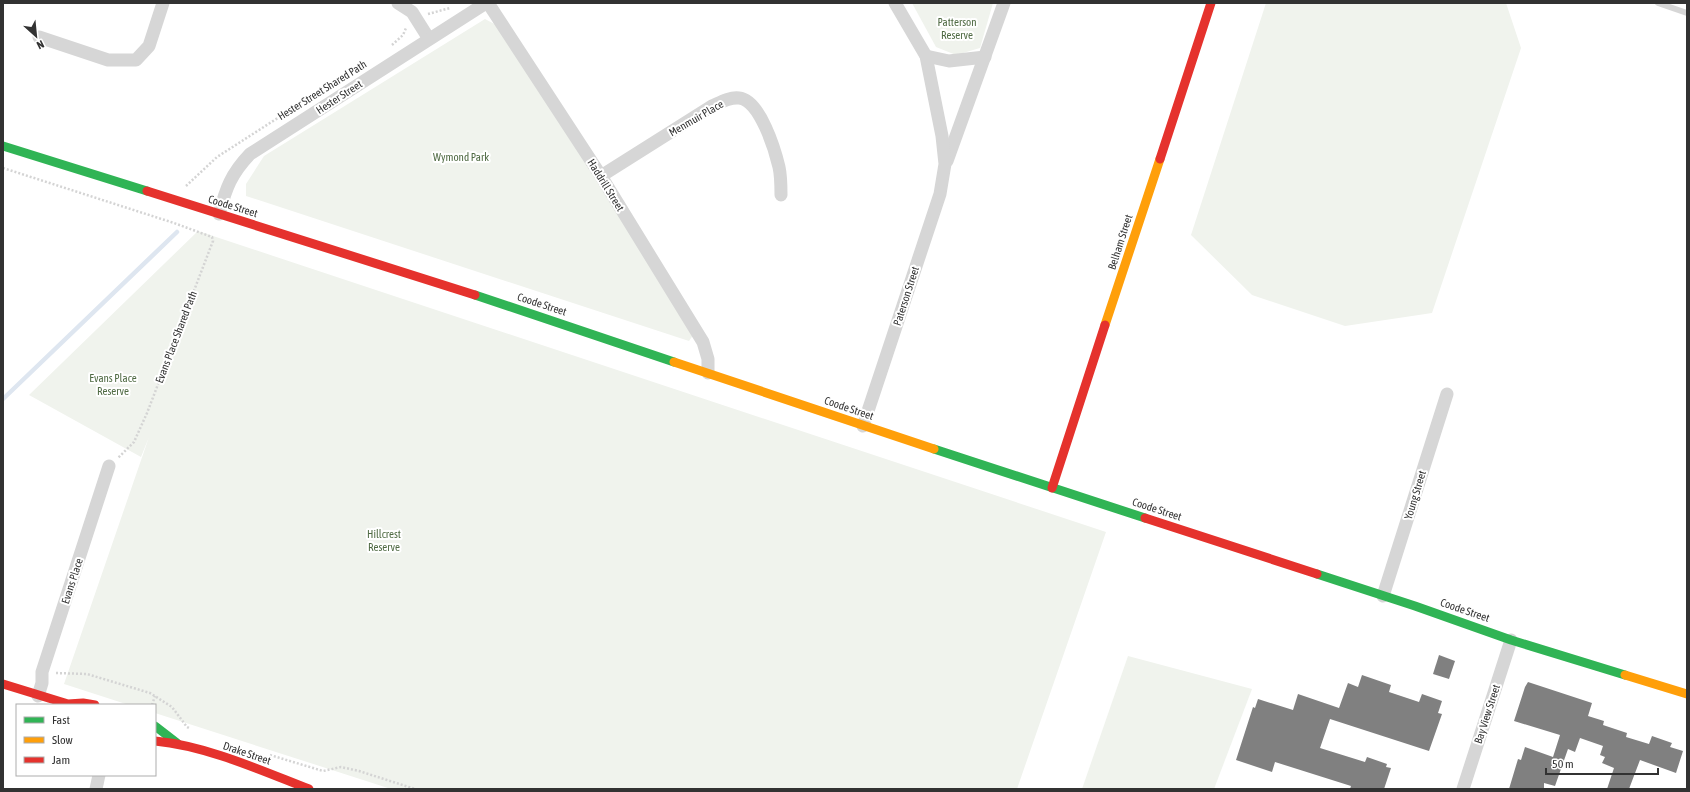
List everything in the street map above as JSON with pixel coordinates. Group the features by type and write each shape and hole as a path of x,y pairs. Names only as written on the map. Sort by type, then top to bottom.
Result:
{"main road":[{"name":"Belham Street","path":"1052,488 1211,3"},
{"name":"Coode Street","path":"3,146 522,310 863,426 1415,606 1511,640 1687,694"},
{"path":"3,684 68,704 89,704"},
{"name":"Drake Street","path":"156,727 177,743"},
{"name":"Drake Street","path":"156,741 177,743 245,764 309,789"}],"street":[{"path":"39,37 108,60 136,60 149,46 163,3"},
{"path":"398,3 412,12 429,39"},
{"name":"Hester Street","path":"219,214 226,188 237,168 250,154 487,3"},
{"name":"Haddrill Street","path":"487,3 601,176 703,342 708,359 708,373"},
{"name":"Paterson Street","path":"895,3 926,56 942,136 945,164"},
{"name":"Paterson Street","path":"863,426 940,194 945,164 1004,3"},
{"path":"926,56 950,61 985,57"},
{"name":"Menmuir Place","path":"601,176 712,106 730,98 741,98 752,106 769,131 780,169 781,195"},
{"name":"Young Street","path":"1383,596 1447,394"},
{"name":"Evans Place","path":"38,696 42,683 42,672 109,466"},
{"name":"Bay View Street","path":"1462,789 1511,640"}],"lane":[{"path":"1658,3 1687,13"}],"path":[{"path":"386,49 403,35 406,28 429,13 444,11 455,6"},
{"name":"Hester Street Shared Path","path":"186,185 217,157 303,102"},
{"name":"Evans Place Shared Path","path":"3,168 208,234 212,237 213,241 147,413 134,442 109,466"},
{"path":"42,672 87,674 150,693 172,707 187,727 191,729"},
{"path":"152,704 155,696"},
{"path":"263,752 323,772 341,767 359,771 414,789"}],"green space":[{"name":"Patterson Reserve","path":"912,3 993,3 980,48 956,55 936,47"},
{"path":"1266,3 1506,3 1521,48 1432,313 1345,326 1252,295 1191,235"},
{"name":"Wymond Park","path":"485,19 502,28 696,331 689,341 246,196 246,184 264,156"},
{"name":"Hillcrest Reserve","path":"198,231 1106,532 1017,789 391,789 156,713 156,704 126,704 64,684 149,437 141,457 29,395"},
{"path":"1128,656 1252,689 1214,789 1082,789"}],"building":[{"path":"1439,655 1455,661 1449,679 1433,674"},
{"path":"1362,675 1391,685 1389,692 1419,702 1422,694 1442,701 1438,713 1442,714 1429,751 1330,719 1320,748 1365,762 1367,757 1387,764 1386,767 1391,768 1384,789 1350,789 1351,786 1275,762 1272,772 1236,760 1253,707 1255,708 1258,699 1293,710 1298,694 1339,708 1348,683 1358,687"},
{"path":"1528,682 1592,703 1588,716 1604,721 1603,725 1627,733 1626,737 1649,744 1652,736 1672,743 1670,747 1683,751 1676,773 1640,760 1629,789 1607,789 1614,768 1602,763 1605,757 1600,755 1603,746 1580,738 1575,752 1568,749 1555,786 1544,783 1544,789 1509,789 1518,759 1521,760 1525,747 1553,757 1560,735 1514,721"}],"waterway":[{"path":"3,399 177,232"}],"traffic: fast":[{"path":"3,146 147,191"},
{"path":"475,295 674,362"},
{"path":"934,449 1145,518"},
{"path":"1317,574 1415,606 1511,640 1625,675"},
{"path":"156,727 177,743"}],"traffic: slow":[{"path":"1105,325 1160,159"},
{"path":"674,362 934,449"},
{"path":"1625,675 1687,694"}],"traffic: jam":[{"path":"1160,159 1211,3"},
{"path":"147,191 475,295"},
{"path":"1052,488 1105,325"},
{"path":"1145,518 1317,574"},
{"path":"3,684 68,704"},
{"path":"68,704 89,704"},
{"path":"156,741 214,753 309,789"}],"park label":[{"name":"Evans Place Reserve","path":"113,384"}]}
